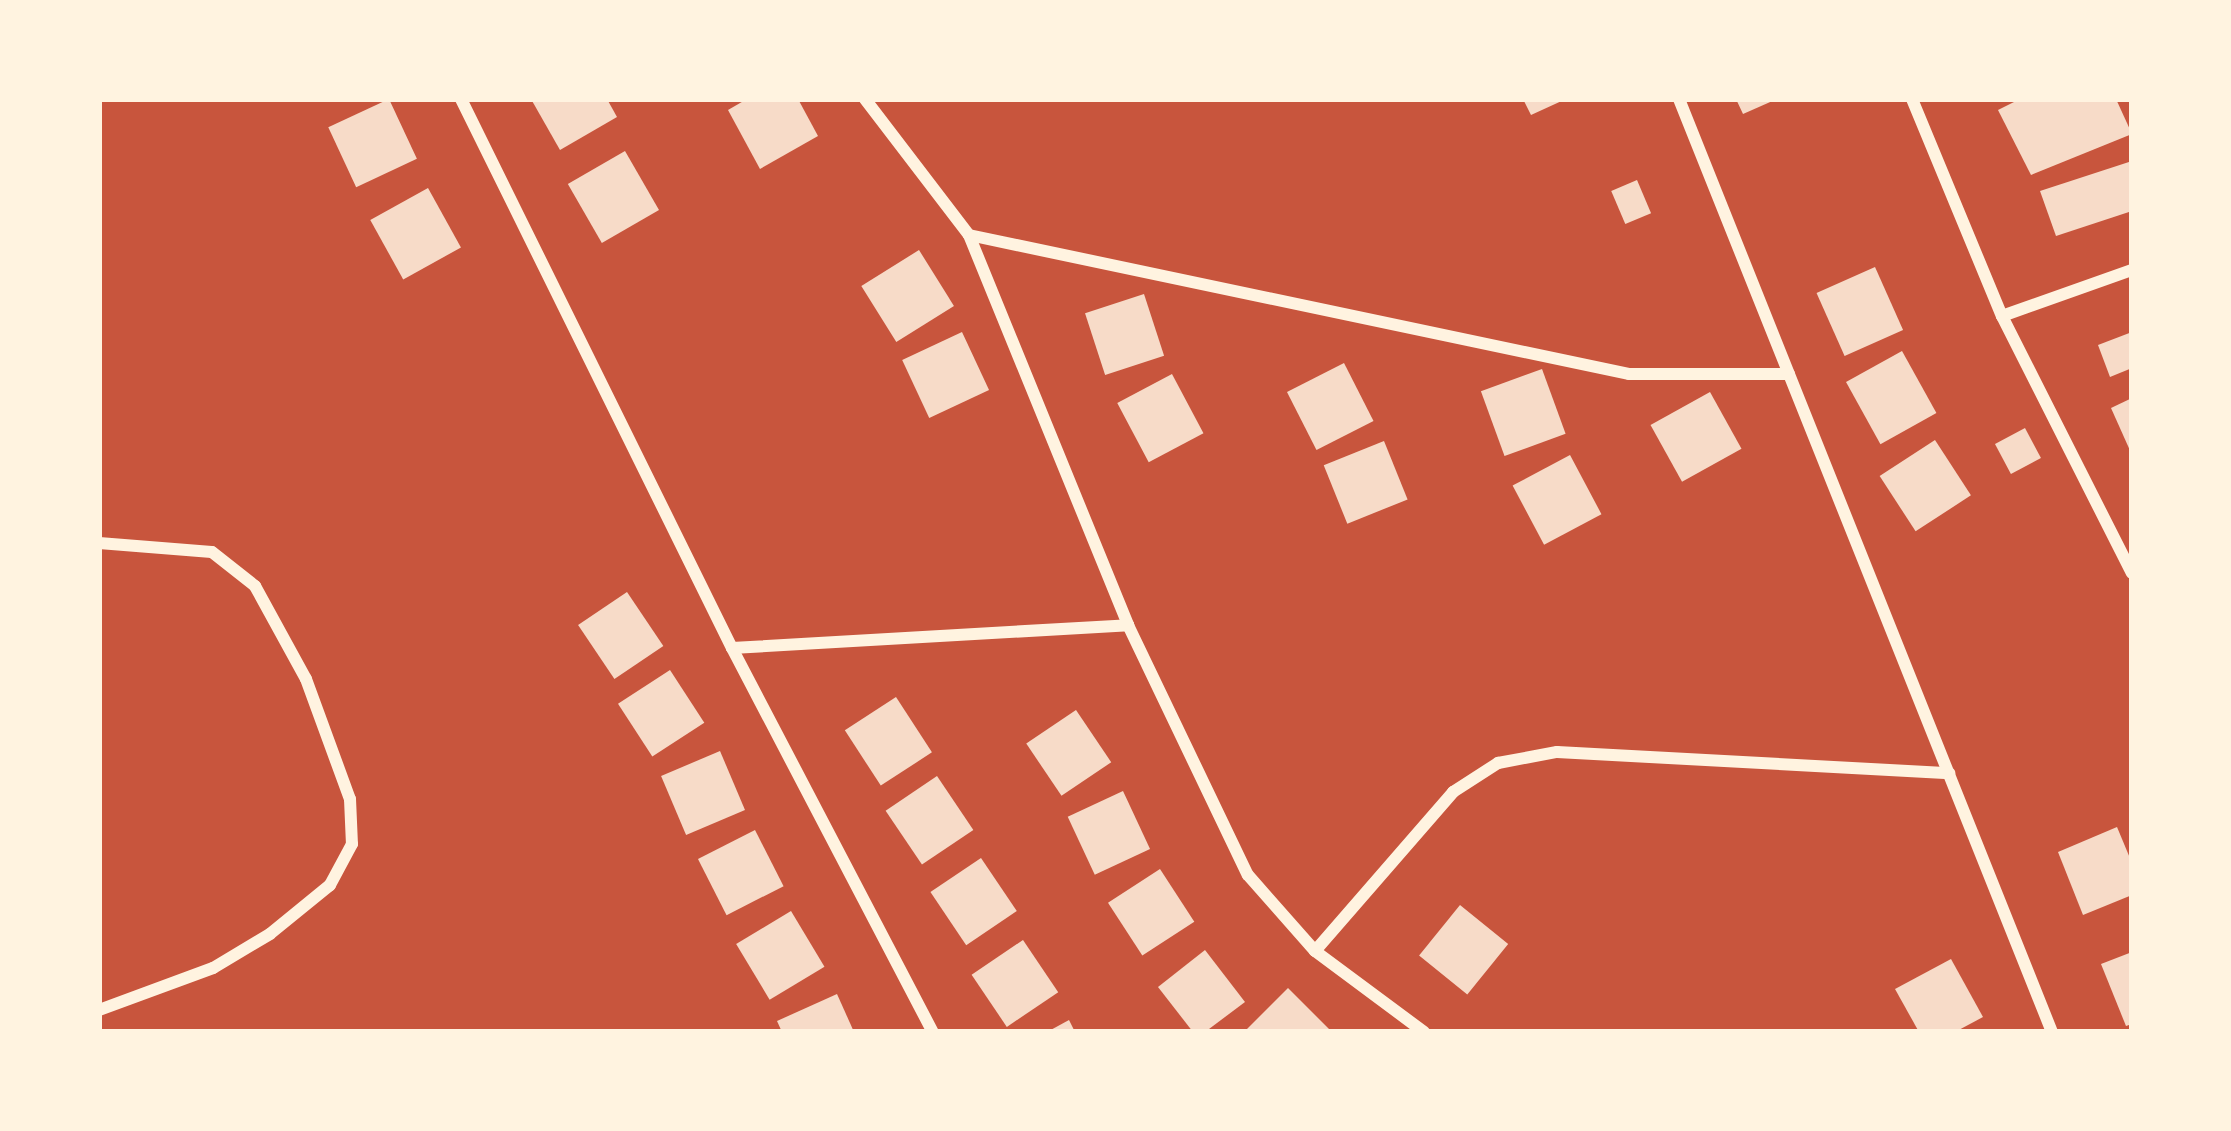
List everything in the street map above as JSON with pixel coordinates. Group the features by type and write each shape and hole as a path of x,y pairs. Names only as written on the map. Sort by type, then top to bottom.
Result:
{"street":[{"path":"461,99 732,648 933,1032"},
{"path":"865,99 969,236 1128,626 1248,875 1315,951 1424,1032"},
{"path":"1679,99 2052,1032"},
{"path":"1912,99 2002,316 2130,565"},
{"path":"969,236 1629,374 1789,374"},
{"path":"2002,316 2132,270"},
{"path":"99,543 212,552 255,586 306,679 350,799 352,844 330,885 270,934 213,968 99,1010"},
{"path":"732,648 1128,626"},
{"path":"1315,951 1454,792 1498,763 1557,752 1948,773"}],"building":[{"path":"389,99 417,159 356,187 328,127"},
{"path":"531,99 607,99 617,117 560,150"},
{"path":"747,99 798,99 818,136 760,169 728,110"},
{"path":"1523,99 1566,99 1531,115"},
{"path":"1736,99 1777,99 1743,114"},
{"path":"2020,99 2116,99 2132,134 2031,175 1998,110"},
{"path":"625,151 659,210 602,243 568,184"},
{"path":"2132,161 2132,211 2056,236 2040,191"},
{"path":"1637,180 1651,213 1625,224 1611,191"},
{"path":"428,188 461,247 403,279 370,220"},
{"path":"919,250 954,306 896,342 861,286"},
{"path":"1875,267 1903,330 1845,356 1817,293"},
{"path":"1144,294 1164,356 1105,375 1085,313"},
{"path":"962,332 989,390 929,418 902,360"},
{"path":"2132,332 2132,368 2110,377 2098,345"},
{"path":"1902,351 1936,413 1880,444 1846,382"},
{"path":"1344,363 1374,421 1316,450 1287,392"},
{"path":"1542,369 1566,434 1505,456 1481,391"},
{"path":"1172,374 1203,433 1149,462 1117,403"},
{"path":"1710,392 1742,449 1682,482 1651,425"},
{"path":"2132,398 2132,455 2111,408"},
{"path":"2025,428 2041,458 2011,474 1995,444"},
{"path":"1935,440 1971,495 1916,531 1880,476"},
{"path":"1384,441 1408,499 1347,524 1324,465"},
{"path":"1570,455 1601,514 1544,545 1513,486"},
{"path":"627,592 663,646 614,679 578,625"},
{"path":"670,670 704,723 652,757 618,704"},
{"path":"896,697 932,752 881,786 845,730"},
{"path":"1076,710 1111,762 1061,796 1026,744"},
{"path":"720,751 745,810 686,835 661,776"},
{"path":"937,776 973,830 922,865 886,811"},
{"path":"1123,791 1150,849 1095,875 1068,817"},
{"path":"2117,827 2132,863 2132,895 2083,915 2058,852"},
{"path":"755,830 784,886 727,915 698,859"},
{"path":"981,858 1017,911 966,945 930,892"},
{"path":"1160,869 1194,922 1142,956 1108,903"},
{"path":"1460,905 1508,944 1467,995 1419,956"},
{"path":"791,911 824,967 770,1000 736,944"},
{"path":"1023,940 1058,992 1007,1027 972,975"},
{"path":"1205,950 1245,1002 1205,1032 1193,1032 1158,987"},
{"path":"2132,952 2132,1024 2126,1026 2101,964"},
{"path":"1951,959 1983,1017 1955,1032 1919,1032 1895,989"},
{"path":"1288,988 1332,1032 1244,1032"},
{"path":"837,994 854,1032 782,1032 777,1021"},
{"path":"1069,1020 1075,1032 1047,1032"}]}
